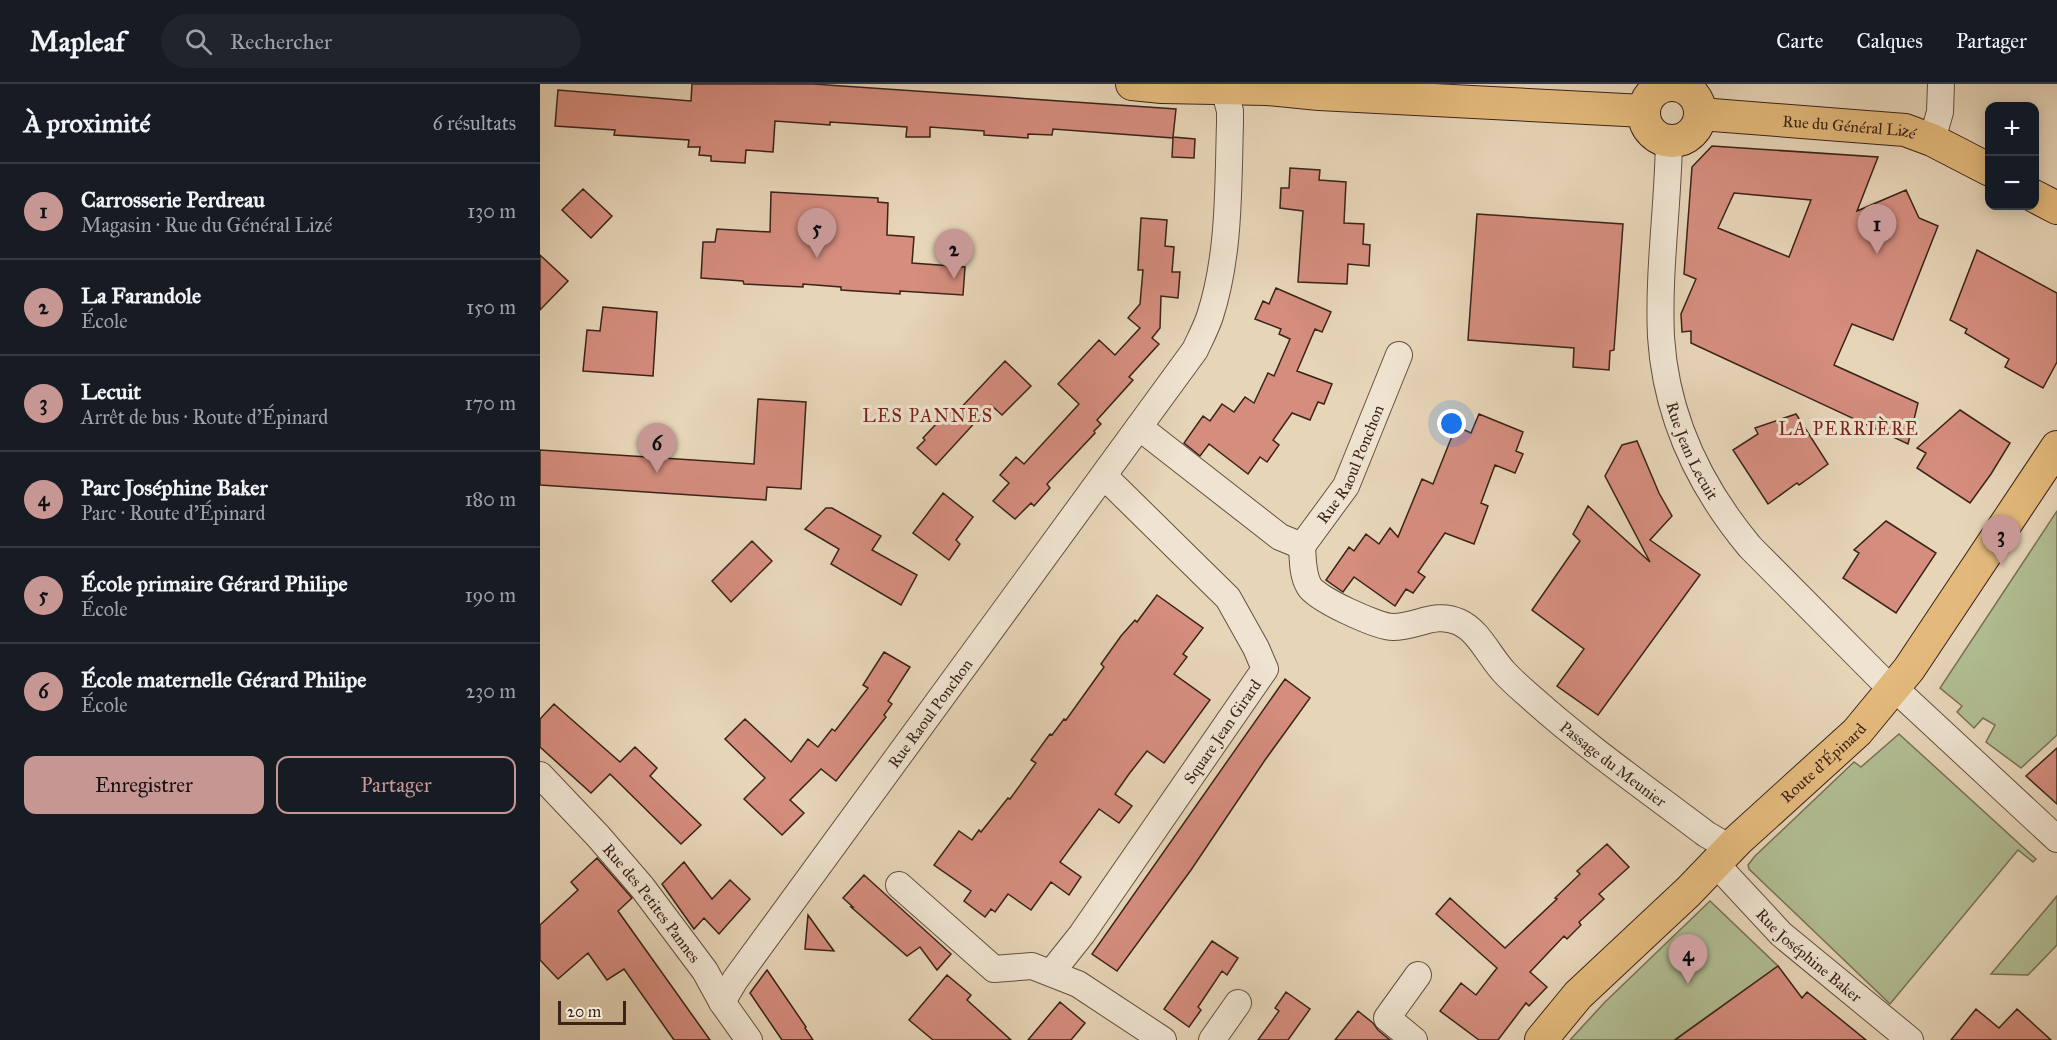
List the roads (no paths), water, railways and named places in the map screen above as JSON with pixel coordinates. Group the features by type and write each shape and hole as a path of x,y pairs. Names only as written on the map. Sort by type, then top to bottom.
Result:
{"main road":[{"path":"1132,84 1162,87 1224,86 1644,111"},
{"path":"1675,85 1690,92 1699,106 1700,114 1693,131 1686,137 1669,141 1653,134 1648,128 1644,111 1646,102 1658,89 1675,85"},
{"name":"Rue du Général Lizé","path":"1700,114 1905,130 1932,140 1985,168"},
{"path":"2039,199 2057,208"},
{"name":"Route d'Épinard","path":"1541,1040 1578,995 1688,892 1723,855 1857,732 1894,689 2057,447"}],"street":[{"path":"1932,140 1940,112 1941,84"},
{"name":"Rue Raoul Ponchon","path":"722,1002 742,971 1195,350 1210,316 1222,268 1230,123 1230,111 1224,86"},
{"name":"Rue Jean Lecuit","path":"1669,141 1661,338 1670,394 1688,448 1715,500 1750,547 1882,680 2057,839"},
{"name":"Rue Raoul Ponchon","path":"1302,546 1346,486 1399,355"},
{"path":"1139,427 1280,537 1302,546"},
{"name":"Square Jean Girard","path":"1051,973 1082,934 1265,669 1228,598 1104,476"},
{"name":"Passage du Meunier","path":"1302,546 1303,569 1309,587 1326,601 1376,623 1392,627 1432,618 1445,618 1460,622 1473,631 1504,672 1558,722 1706,834 1723,855"},
{"name":"Rue des Petites Pannes","path":"540,775 598,836 642,887 705,971 722,1002 749,1040"},
{"name":"Rue Joséphine Baker","path":"1723,855 1781,934 1893,1035"},
{"path":"899,885 994,969 1032,966 1078,984 1163,1040"},
{"path":"1414,1040 1387,1018 1418,975"},
{"path":"1212,1040 1238,1003"}],"place":[{"name":"Carrosserie Perdreau","path":"1877,254"},
{"name":"École primaire Gérard Philipe","path":"817,258"},
{"name":"La Farandole","path":"954,279"},
{"name":"École maternelle Gérard Philipe","path":"657,473"},
{"name":"Lecuit","path":"2001,565"},
{"name":"Parc Joséphine Baker","path":"1688,984"}],"district":[{"name":"LES PANNES","path":"928,416"},
{"name":"LA PERRIÈRE","path":"1849,429"}]}
